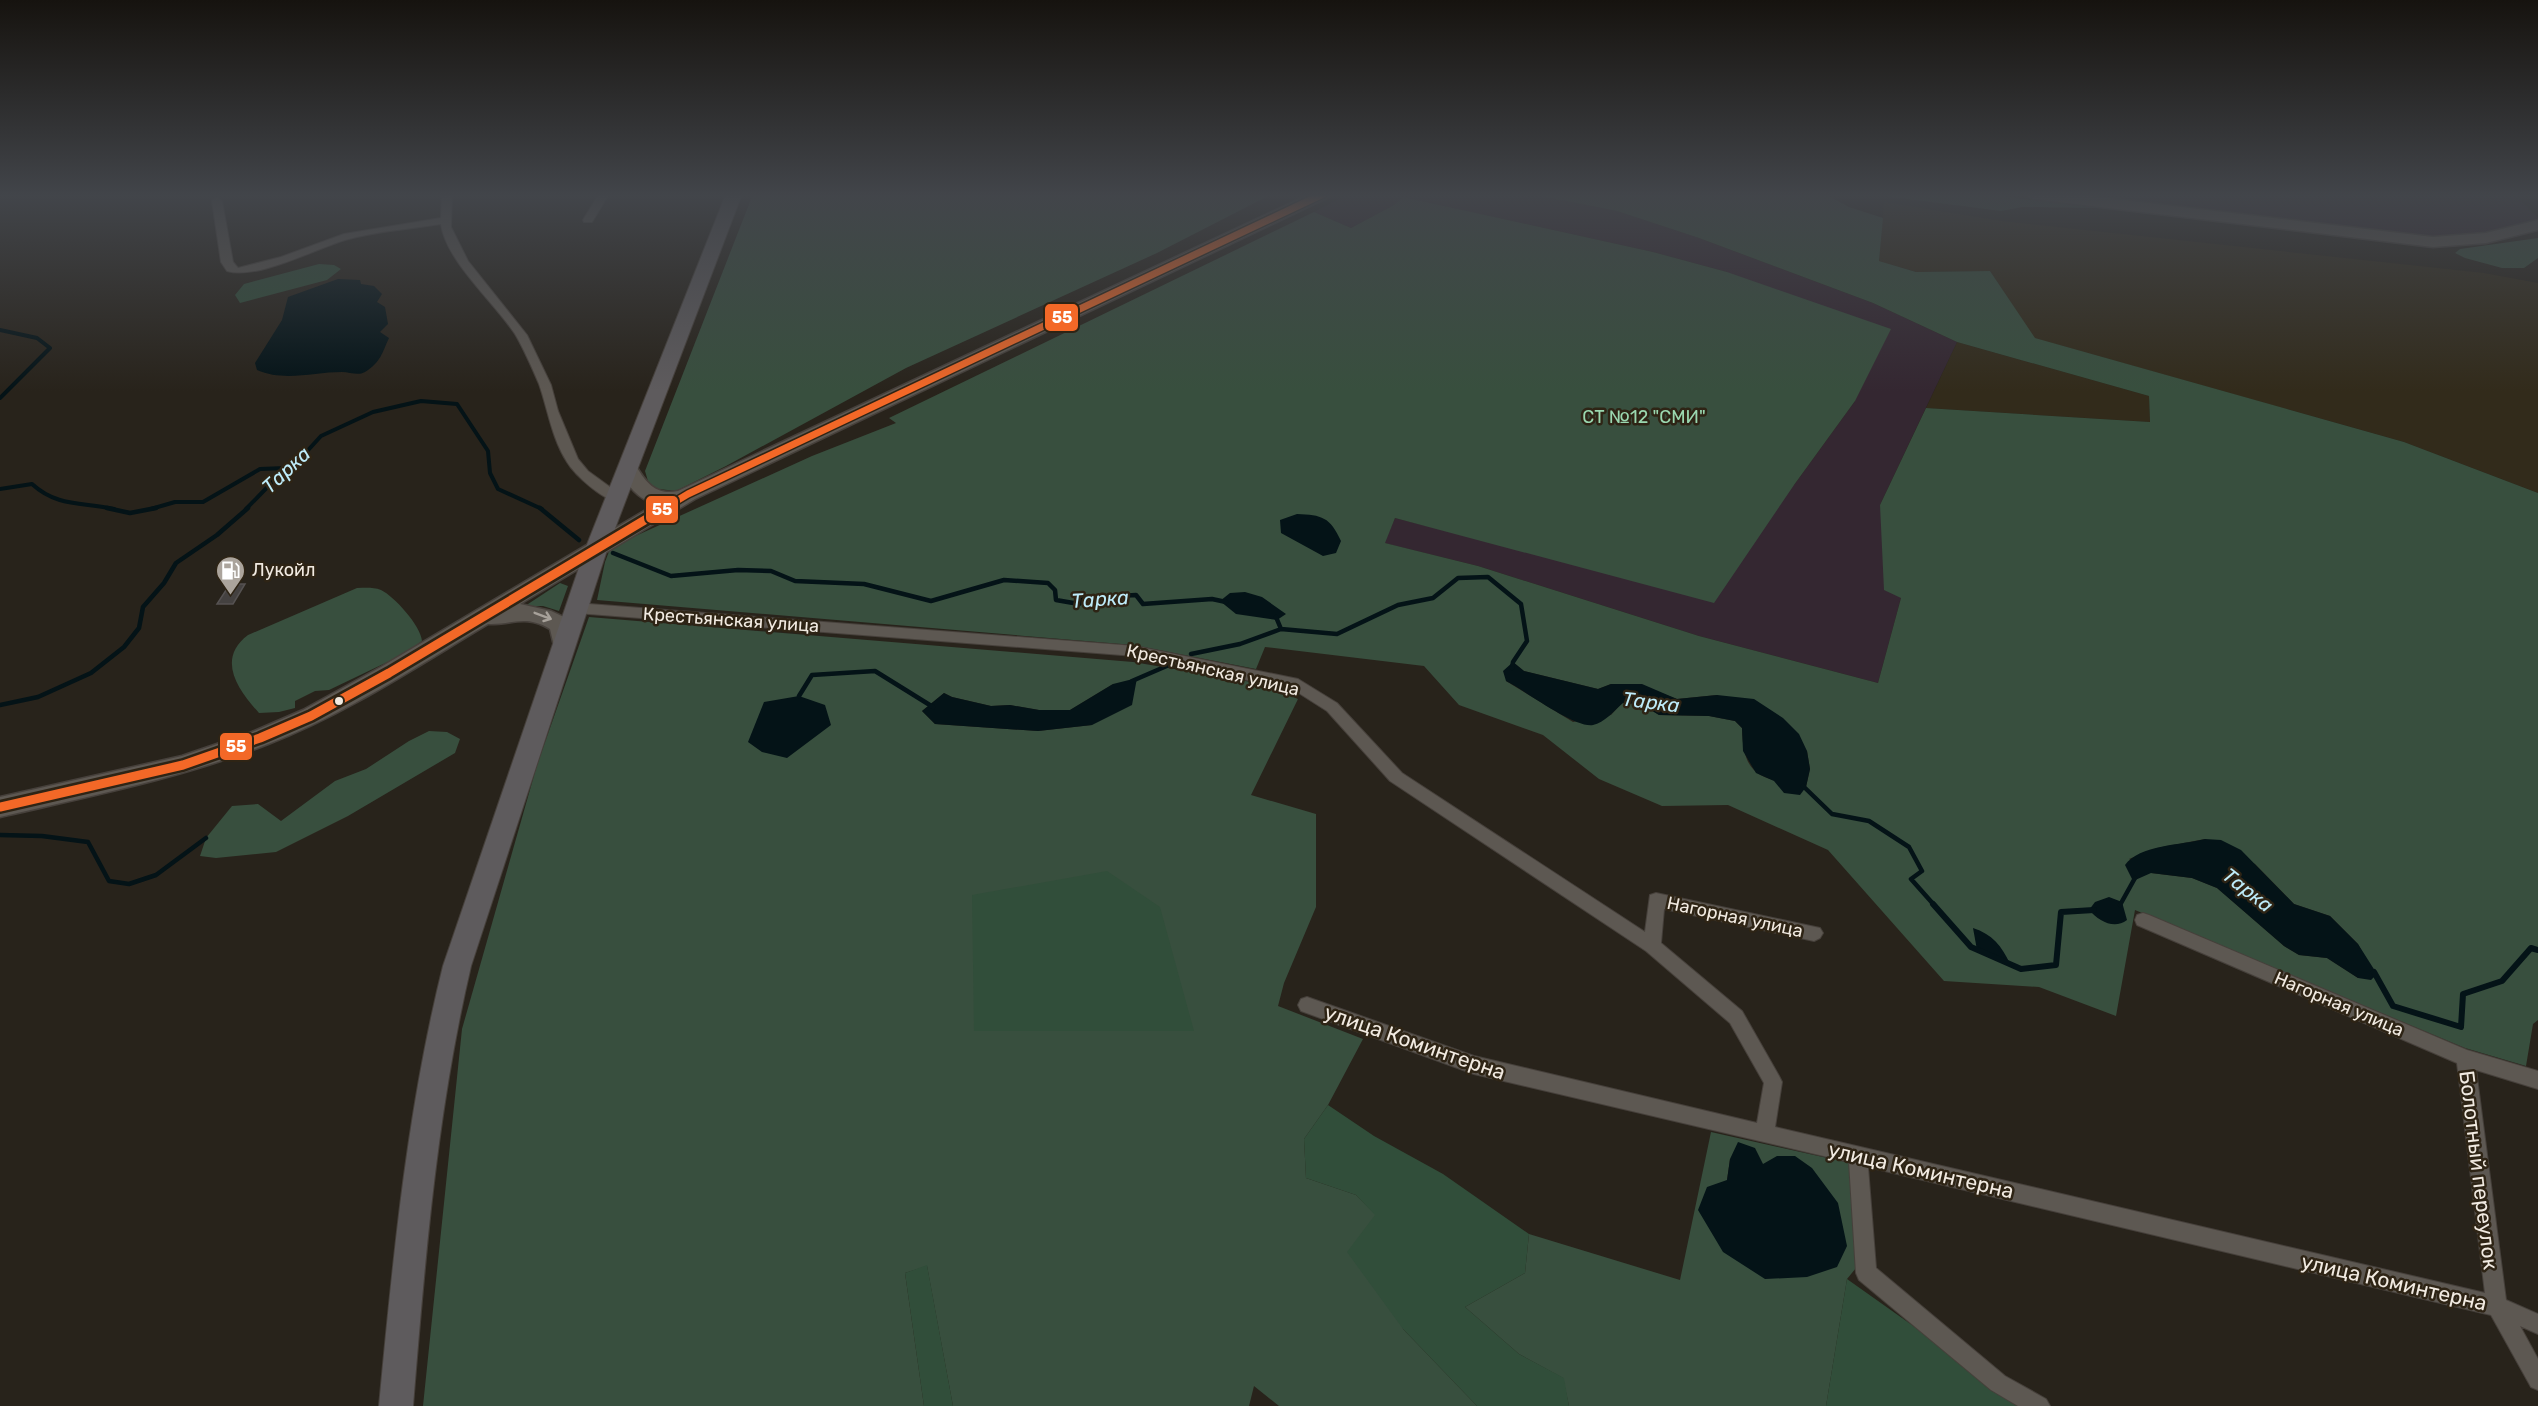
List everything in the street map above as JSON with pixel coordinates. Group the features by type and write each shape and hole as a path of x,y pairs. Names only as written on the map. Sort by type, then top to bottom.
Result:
{"main road":[{"path":"396,1406 428,1108 443,1024 457,966 563,644 586,609 597,547 709,260"},
{"path":"628,469 636,485 646,493 658,498 678,498 1184,260"},
{"path":"0,807 183,765 260,738 338,702 688,494"},
{"path":"448,637 492,616 531,612 545,615 560,625 563,644"}],"street":[{"path":"227,260 231,269 238,271 283,260"},
{"path":"462,260 521,335 545,385 552,411 572,460 583,474 616,498"},
{"name":"Крестьянская улица","path":"586,609 1135,651 1298,686 1332,707 1396,777 1652,946 1736,1017 1773,1082 1765,1133"},
{"name":"Нагорная улица","path":"1652,946 1656,900 1814,933"},
{"name":"Нагорная улица","path":"2143,920 2465,1058 2538,1080"},
{"name":"улица Коминтерна","path":"1306,1005 1474,1065 2497,1306 2538,1324"},
{"name":"Болотный переулок","path":"2465,1058 2497,1306 2538,1380"},
{"path":"1858,1155 1866,1273 1998,1383 2039,1406"}],"shaded area":[{"path":"1681,260 1757,260 1873,303 1957,342 1880,505 1901,598 1878,683 1699,636 1478,566 1384,543 1395,518 1498,544 1794,485 1855,401 1727,272"},
{"path":"2360,260 2484,273 2538,283 2538,493 2404,442 2034,338 1990,271 1916,272 1879,261"},
{"path":"1957,342 2149,396 2150,422 1926,408"}],"green space":[{"path":"727,260 1143,260 906,368 676,491 650,488 645,471"},
{"name":"СТ №12 \"СМИ\"","path":"1216,260 1681,260 1727,272 1891,329 1855,401 1794,485 1714,603 1395,518 1385,543 1478,566 1699,636 1878,683 1901,598 1884,590 1880,505 1926,408 2150,422 2149,396 1957,342 1873,303 1757,260 1879,260 1916,272 1990,271 2035,338 2404,442 2538,493 2538,1020 2533,1024 2526,1066 2465,1048 2135,910 2116,1016 2039,987 1944,981 1828,850 1728,805 1662,806 1599,779 1543,735 1459,705 1424,666 1265,647 1256,669 1133,645 597,600 610,549 812,456 896,423 889,418","holes":["1513,662 1524,671 1598,689 1611,684 1661,693 1677,699 1717,695 1807,751 1810,769 1806,787 1767,778 1751,767 1743,745 1742,728 1735,721 1709,716 1659,715 1641,704 1622,703 1611,715 1573,722 1506,681","2205,839 2255,864 2294,904 2330,916 2358,944 2365,957 2358,978 2327,958 2299,955 2284,946 2217,888 2192,878 2151,873 2129,859 2157,848"]},
{"path":"2471,260 2536,260 2524,268 2502,268"},
{"path":"319,264 334,265 341,269 327,280 240,303 235,295 244,284"},
{"path":"560,583 568,586 559,611 543,606 525,606"},
{"path":"357,588 378,589 393,598 412,620 422,641 402,655 329,690 315,691 295,701 295,708 259,713 238,685 234,674 233,654 238,644 248,635"},
{"path":"589,617 1133,662 1263,684 1298,699 1251,795 1316,814 1316,907 1284,983 1278,1006 1363,1039 1328,1105 1304,1139 1306,1178 1356,1195 1376,1215 1403,1329 1477,1406 1279,1406 1254,1386 1249,1406 953,1406 927,1266 905,1273 924,1406 423,1406 462,1029 537,765","holes":["1113,684 1092,725 1038,731 935,724 922,711 944,693 991,706 1010,705 1039,710 1070,710"]},
{"path":"429,731 447,732 460,739 455,753 348,816 276,852 216,858 200,856 206,838 232,806 258,804 281,821 335,781 366,769"},
{"path":"1107,871 1160,907 1194,1031 974,1031 972,895"},
{"path":"1328,1105 1374,1136 1443,1174 1529,1234 1525,1273 1465,1307 1519,1354 1564,1378 1569,1406 1477,1406 1403,1329 1347,1252 1375,1215 1356,1195 1306,1178 1304,1139"},
{"path":"1711,1132 1850,1163 1856,1268 1847,1279 1826,1406 1569,1406 1563,1378 1519,1354 1465,1307 1525,1273 1529,1234 1680,1280","holes":["1730,1159 1763,1164 1727,1180"]},
{"path":"927,1265 953,1406 924,1406 905,1273"},
{"path":"1847,1279 2022,1403 2023,1406 1826,1406"}],"water":[{"path":"338,279 360,280 361,284 374,286 382,294 377,302 385,307 388,324 380,332 389,338 375,365 360,374 342,372 288,376 267,374 257,370 255,363 282,320 288,297"},
{"path":"1297,514 1313,515 1329,522 1341,541 1336,553 1323,556 1281,533 1280,520"},
{"path":"1245,592 1262,597 1286,614 1277,620 1236,614 1220,601 1230,593"},
{"path":"1513,662 1524,671 1598,689 1611,684 1642,684 1677,699 1717,695 1754,699 1783,718 1799,734 1807,751 1810,769 1806,787 1800,795 1784,793 1774,781 1756,773 1743,751 1742,728 1735,721 1709,716 1659,715 1641,704 1623,703 1601,722 1593,725 1585,724 1562,715 1506,681 1503,671"},
{"path":"1137,678 1132,705 1092,725 1038,731 935,724 922,711 944,693 991,706 1010,705 1039,710 1070,710 1113,684"},
{"path":"799,696 825,705 831,725 787,758 762,752 748,742 764,702"},
{"path":"2205,839 2221,840 2241,850 2294,904 2330,916 2358,944 2377,974 2371,980 2358,978 2327,958 2299,955 2284,946 2217,888 2192,878 2151,873 2133,881 2125,865 2140,853"},
{"path":"2109,897 2122,902 2127,920 2117,924 2107,923 2097,918 2089,910 2095,902"},
{"path":"1973,928 1996,942 2010,964 1977,950"},
{"path":"1738,1142 1755,1148 1763,1164 1777,1156 1795,1156 1812,1168 1838,1203 1847,1246 1837,1267 1807,1277 1765,1279 1723,1252 1698,1210 1707,1187 1727,1180 1730,1159"}],"building":[{"name":"Лукойл","path":"230,584 245,584 233,604 217,604"}],"waterway":[{"path":"0,330 37,338 50,348 0,398"},
{"name":"Тарка","path":"286,468 300,459 321,436 373,412 421,401 457,404 488,451 490,473 498,489 540,508"},
{"path":"151,509 175,502 203,502 260,469 286,468"},
{"name":"Тарка","path":"246,509 286,468"},
{"path":"0,489 32,484 51,497 60,500 108,508"},
{"path":"108,508 114,509"},
{"path":"108,508 130,513 151,509"},
{"path":"151,509 156,508"},
{"name":"Тарка","path":"0,705 38,697 91,673 124,647 139,628 143,607 164,583 176,563 217,535 248,508"},
{"name":"Тарка","path":"540,508 579,540"},
{"name":"Тарка","path":"613,553 671,576 738,570 771,571 795,581 864,584 931,601 1004,580 1048,583 1055,590 1056,600 1079,604 1084,598 1136,595 1143,604 1212,599 1226,602"},
{"name":"Тарка","path":"1281,629 1337,634 1398,605 1433,598 1458,578 1488,577 1521,604 1527,641 1513,662 1512,668"},
{"name":"Тарка","path":"1276,617 1281,629"},
{"path":"1191,654 1240,644 1281,629"},
{"path":"1132,681 1169,665"},
{"path":"799,696 812,675 875,671 933,707"},
{"name":"Тарка","path":"1803,786 1832,814 1869,821 1909,847 1922,871 1911,879 1935,906"},
{"path":"0,835 42,836 88,842 109,881 129,884 156,875 206,838"},
{"name":"Тарка","path":"2120,905 2135,878"},
{"name":"Тарка","path":"1933,904 1971,947 2021,969 2056,965 2061,912 2094,910"},
{"name":"Тарка","path":"2374,972 2393,1006 2461,1027 2463,994 2502,981 2531,948 2538,950"}],"transit line":[{"name":"55","path":"0,807 183,765 260,738 311,716 389,673 688,494 1184,260"}],"place":[{"name":"Лукойл","path":"231,596"}]}
